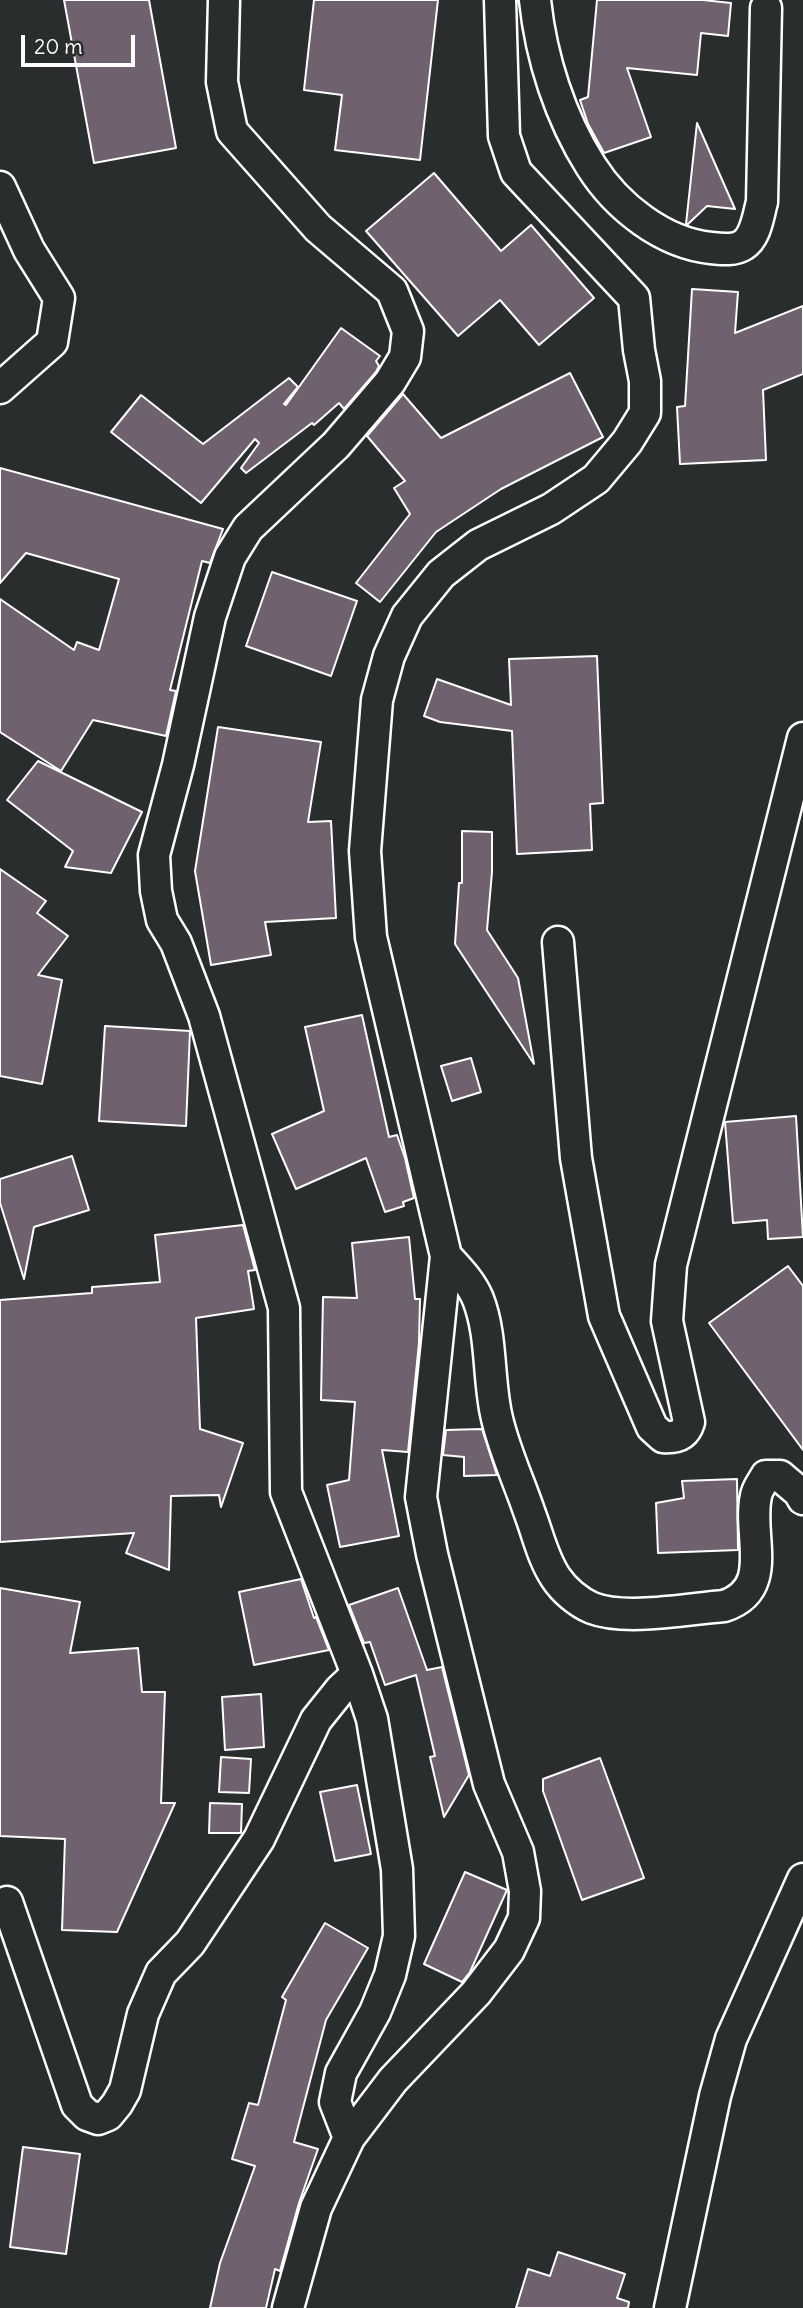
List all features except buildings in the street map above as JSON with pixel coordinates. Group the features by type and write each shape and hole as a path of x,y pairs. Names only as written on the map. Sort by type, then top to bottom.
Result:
{"street":[{"path":"224,0 222,82 232,131 318,228 392,291 408,331 405,357 390,382 336,445 248,528 230,557 209,617 178,765 154,855 156,891 162,920 176,943 204,1016 284,1308 286,1492 372,1719 397,1869 399,1936 390,1975 375,2011 341,2073 335,2102 349,2138"},
{"path":"288,2308 316,2208 349,2138 393,2080 477,1993 509,1950 524,1919 525,1891 518,1852 489,1784 432,1554 421,1497 446,1256 371,937 365,851 377,700 389,656 407,616 441,574 478,545 551,509 596,479 627,442 645,413 645,381 634,298 516,172 504,136 500,0"},
{"path":"535,0 551,79 578,144 593,169 625,206 667,236 726,250 743,245 754,231 762,202 766,8"},
{"path":"0,187 29,250 59,298 52,342 0,388"},
{"path":"558,942 576,1157 604,1315 652,1427 663,1437 677,1437 687,1429 689,1422 667,1321 671,1265 803,738"},
{"path":"446,1256 462,1273 477,1298 484,1318 496,1414 542,1549 554,1575 574,1597 590,1608 610,1613 640,1613 723,1606 740,1600 747,1592 757,1569 753,1515 756,1492 766,1476 780,1476 799,1492 803,1499"},
{"path":"7,1902 76,2105 87,2115 98,2119 108,2115 125,2090 143,2014 162,1973 190,1943 259,1839 316,1720 333,1697 357,1674"},
{"path":"670,2308 715,2096 731,2039 803,1879"}]}
